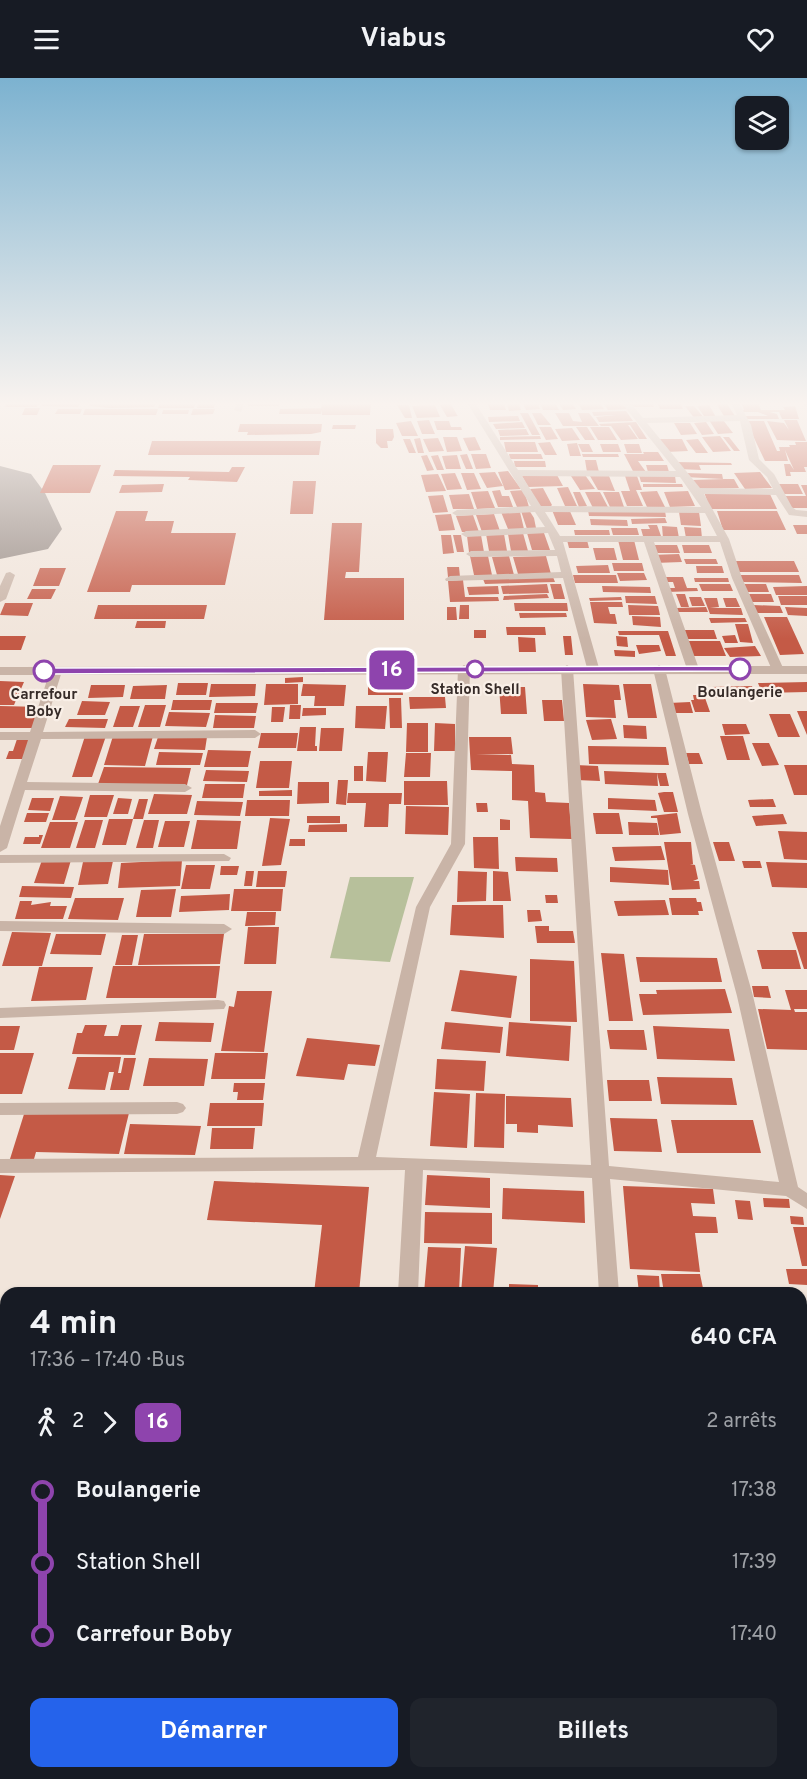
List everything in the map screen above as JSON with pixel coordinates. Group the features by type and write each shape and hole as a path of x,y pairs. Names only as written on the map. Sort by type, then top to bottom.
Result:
{"street":[{"path":"522,480 554,534 568,575 592,668"},
{"path":"686,480 697,491 724,539 737,578 778,670"},
{"path":"773,480 788,508 793,513 807,514"},
{"path":"697,491 780,492"},
{"path":"457,513 539,509 708,510"},
{"path":"466,534 724,539"},
{"path":"648,539 693,669"},
{"path":"471,554 561,553"},
{"path":"0,599 10,575"},
{"path":"450,579 568,575"},
{"path":"0,671 592,668 807,670"},
{"path":"366,1163 423,907 451,861 458,844 464,669"},
{"path":"567,669 603,1172 609,1287"},
{"path":"659,669 695,814 745,996 790,1190"},
{"path":"0,848 56,671"},
{"path":"0,736 255,734"},
{"path":"0,797 18,792 185,788"},
{"path":"0,860 224,858"},
{"path":"0,926 224,929"},
{"path":"0,1013 218,1005"},
{"path":"0,1109 177,1108"},
{"path":"408,1287 414,1163"},
{"path":"0,1167 414,1163 603,1172 790,1190 807,1202"}],"green space":[{"path":"350,877 414,877 390,962 330,958"}],"building":[{"path":"46,480 95,480 90,493 40,493"},
{"path":"197,480 238,480 237,482"},
{"path":"423,480 441,480 446,491 426,492"},
{"path":"443,480 458,480 462,489 447,490"},
{"path":"464,480 477,480 481,489 467,490"},
{"path":"483,480 500,480 503,486 487,488"},
{"path":"501,480 515,480 521,489 505,490"},
{"path":"524,480 560,480 563,486 528,487"},
{"path":"574,480 589,480 595,489 580,490"},
{"path":"593,480 611,480 615,491 598,490"},
{"path":"626,480 639,480 642,490 636,490 643,506 627,506 621,491 630,491"},
{"path":"676,480 676,483 641,482"},
{"path":"692,480 735,480 739,488 697,489"},
{"path":"739,480 766,480 772,488 745,489"},
{"path":"293,481 316,481 313,514 290,514"},
{"path":"164,484 162,492 119,493 122,485"},
{"path":"643,484 682,484 683,487 643,487"},
{"path":"778,484 798,484 803,494 783,494"},
{"path":"801,485 807,485 807,508 791,508 785,496 806,496"},
{"path":"568,487 577,506 565,506 557,488"},
{"path":"543,488 551,506 539,507 530,489"},
{"path":"500,490 502,496 509,496 513,507 498,507 492,491"},
{"path":"524,490 529,507 517,507 510,491"},
{"path":"488,491 495,508 477,509 471,492"},
{"path":"657,491 665,507 647,507 640,492"},
{"path":"688,491 695,506 670,507 664,492"},
{"path":"573,492 580,492 587,506 579,507"},
{"path":"585,492 600,492 608,507 593,508"},
{"path":"603,492 619,492 624,507 610,507"},
{"path":"704,492 769,492 777,509 710,509"},
{"path":"469,494 474,509 453,509 449,495"},
{"path":"443,495 448,512 433,513 428,496"},
{"path":"569,509 576,525 558,525 552,510"},
{"path":"529,510 536,528 527,529 521,511"},
{"path":"588,510 665,511 666,517 589,516"},
{"path":"116,511 148,511 145,521 174,521 171,533 236,533 225,585 132,585 130,592 87,592"},
{"path":"717,511 777,511 786,530 723,530"},
{"path":"501,512 520,512 524,529 508,529"},
{"path":"679,512 699,512 701,526 681,525"},
{"path":"451,514 455,530 439,531 435,515"},
{"path":"494,514 500,531 482,532 476,515"},
{"path":"473,515 479,532 462,532 456,516"},
{"path":"665,518 667,523 632,524 631,519"},
{"path":"590,519 627,520 628,526 591,525"},
{"path":"332,523 362,523 359,572 346,572 345,578 404,578 404,620 324,620"},
{"path":"648,525 657,525 661,536 643,536 641,529 650,529"},
{"path":"793,525 807,525 807,534 797,534"},
{"path":"662,526 677,527 679,538 663,538"},
{"path":"684,527 701,528 702,538 686,538"},
{"path":"611,528 637,528 639,535 613,535"},
{"path":"574,530 609,530 610,535 575,535"},
{"path":"523,533 528,551 511,551 508,534"},
{"path":"527,533 544,533 550,550 532,550"},
{"path":"486,534 504,534 507,551 489,551"},
{"path":"441,535 451,535 454,553 443,554"},
{"path":"453,535 461,535 464,552 457,552"},
{"path":"481,535 484,552 469,552 467,536"},
{"path":"567,540 587,540 589,548 569,548"},
{"path":"618,540 634,540 639,560 623,560"},
{"path":"648,545 677,545 680,553 650,553"},
{"path":"682,545 709,545 712,553 684,553"},
{"path":"593,548 614,548 617,560 596,560"},
{"path":"679,554 682,562 654,563 651,555"},
{"path":"470,556 488,556 492,575 474,575"},
{"path":"509,556 514,575 497,575 492,557"},
{"path":"546,556 551,574 518,574 513,557"},
{"path":"684,559 716,559 718,564 686,564"},
{"path":"733,561 794,561 799,572 737,572"},
{"path":"612,563 642,563 644,571 614,571"},
{"path":"608,565 610,573 578,573 576,566"},
{"path":"696,566 722,566 724,573 697,573"},
{"path":"447,567 459,567 460,577 448,577"},
{"path":"40,568 66,568 59,586 33,586"},
{"path":"617,573 644,573 647,580 620,581"},
{"path":"573,575 616,575 618,583 575,583"},
{"path":"739,575 799,575 802,583 742,582"},
{"path":"553,577 555,582 485,584 483,579"},
{"path":"666,577 683,577 687,588 697,588 698,591 666,592 665,588 675,588 673,582 667,582"},
{"path":"694,578 728,578 729,582 695,582"},
{"path":"463,580 465,597 498,597 499,601 450,602 448,581"},
{"path":"547,584 549,593 503,594 501,586"},
{"path":"550,584 561,584 565,599 554,599"},
{"path":"699,584 730,584 733,591 702,591"},
{"path":"744,584 766,584 769,592 747,592"},
{"path":"498,586 499,594 469,595 467,587"},
{"path":"602,586 650,587 651,593 603,592"},
{"path":"807,586 807,595 776,595 773,587"},
{"path":"32,589 56,589 51,599 27,599"},
{"path":"547,594 549,598 503,600 504,596"},
{"path":"676,594 685,594 689,607 681,607"},
{"path":"749,594 771,594 774,602 752,602"},
{"path":"625,596 655,596 657,604 626,603"},
{"path":"778,596 807,596 807,605 781,605"},
{"path":"621,597 622,600 590,601 589,598"},
{"path":"689,597 701,597 705,606 692,606"},
{"path":"704,598 717,598 719,607 710,608 741,608 743,615 710,614"},
{"path":"723,598 736,598 740,607 726,607"},
{"path":"590,602 622,602 623,607 608,607 610,614 615,614 617,624 594,623"},
{"path":"5,603 33,603 28,616 0,615"},
{"path":"514,603 567,603 568,611 515,611"},
{"path":"98,605 207,605 204,619 94,619"},
{"path":"460,605 469,605 469,619 459,619"},
{"path":"628,605 658,606 660,615 629,615"},
{"path":"753,605 780,606 783,613 757,613"},
{"path":"447,607 456,607 457,620 447,620"},
{"path":"706,607 708,612 676,612 677,608"},
{"path":"785,607 807,608 807,616 788,615"},
{"path":"519,613 566,613 567,617 520,618"},
{"path":"632,616 660,617 661,627 633,625"},
{"path":"764,617 787,617 804,654 780,655"},
{"path":"709,618 745,618 747,622 711,623"},
{"path":"137,621 166,621 165,628 135,628"},
{"path":"735,624 748,624 753,643 740,642"},
{"path":"506,627 545,627 546,635 507,635"},
{"path":"474,630 486,630 486,638 474,638"},
{"path":"682,630 714,630 717,639 685,639"},
{"path":"618,631 668,631 676,656 666,656 659,635 619,635"},
{"path":"735,635 738,643 725,643 722,636"},
{"path":"0,636 26,636 21,650 0,650"},
{"path":"563,636 571,636 573,655 565,655"},
{"path":"616,636 627,637 628,647 617,646"},
{"path":"518,637 535,638 536,652 519,652"},
{"path":"686,641 720,641 726,656 690,656"},
{"path":"636,645 659,645 661,651 639,654"},
{"path":"755,646 761,656 730,657 724,648"},
{"path":"614,650 635,651 635,657 615,656"},
{"path":"303,677 303,682 285,683 285,678"},
{"path":"0,681 24,682 14,705 0,705"},
{"path":"368,682 402,682 403,695 368,695"},
{"path":"807,682 807,692 762,693 758,683"},
{"path":"178,683 208,683 206,695 176,695"},
{"path":"211,684 256,684 255,696 209,697"},
{"path":"266,684 298,684 298,704 264,705"},
{"path":"303,684 346,685 344,706 314,706 315,696 301,696"},
{"path":"583,684 619,685 621,700 614,700 616,718 586,717"},
{"path":"623,684 651,684 657,718 628,718"},
{"path":"91,685 125,685 123,697 88,698"},
{"path":"167,685 165,699 130,699 133,686"},
{"path":"752,686 756,697 715,698 711,687"},
{"path":"499,687 525,687 527,714 501,714"},
{"path":"693,695 704,695 710,712 695,712 691,700 694,700"},
{"path":"409,697 445,697 446,708 410,709"},
{"path":"389,698 401,698 402,728 390,728"},
{"path":"173,700 212,700 210,710 171,710"},
{"path":"542,700 562,700 564,721 544,721"},
{"path":"82,701 110,702 105,715 77,715"},
{"path":"690,702 693,713 672,713 669,703"},
{"path":"216,703 258,703 256,713 214,713"},
{"path":"145,705 166,705 160,727 138,727"},
{"path":"290,705 301,705 300,719 289,719"},
{"path":"0,706 43,707 35,728 0,728"},
{"path":"120,706 140,706 133,727 113,727"},
{"path":"356,706 387,706 385,729 355,728"},
{"path":"272,707 285,707 283,722 271,722"},
{"path":"303,708 326,708 326,715 302,716"},
{"path":"797,711 807,711 807,735"},
{"path":"169,712 210,713 206,727 165,726"},
{"path":"769,714 790,714 800,737 778,737"},
{"path":"215,715 256,716 254,728 213,728"},
{"path":"69,719 108,719 105,728 65,727"},
{"path":"611,719 617,739 592,740 586,720"},
{"path":"407,723 428,723 428,752 406,752"},
{"path":"435,723 455,724 455,751 434,751"},
{"path":"722,724 746,724 750,734 725,735"},
{"path":"623,725 646,726 647,739 624,738"},
{"path":"300,727 316,727 317,751 297,751"},
{"path":"321,728 344,728 342,751 319,751"},
{"path":"261,733 298,733 296,748 258,748"},
{"path":"18,736 33,736 25,759 6,759 9,751 13,751"},
{"path":"85,736 106,736 92,777 72,777"},
{"path":"113,736 153,736 145,766 104,765"},
{"path":"720,736 743,736 750,760 727,760"},
{"path":"158,737 207,737 205,750 154,749"},
{"path":"469,737 511,737 513,754 476,755 511,755 512,764 534,765 535,792 545,793 546,802 569,803 572,839 530,838 528,801 512,800 512,771 471,770"},
{"path":"752,743 769,743 779,765 762,766"},
{"path":"588,746 666,747 669,765 589,764"},
{"path":"208,750 251,751 248,767 204,767"},
{"path":"159,752 203,753 200,765 156,765"},
{"path":"368,752 388,752 386,782 366,781"},
{"path":"406,753 431,753 430,777 404,777"},
{"path":"686,753 699,753 703,764 689,764"},
{"path":"260,761 292,761 289,788 256,788"},
{"path":"575,765 598,766 600,781 576,780"},
{"path":"784,765 807,765 807,795 794,795"},
{"path":"354,766 363,766 363,781 354,781"},
{"path":"104,767 191,768 187,785 98,784"},
{"path":"206,770 249,771 247,782 203,781"},
{"path":"604,771 657,773 658,786 605,784"},
{"path":"657,773 666,773 669,786 660,786"},
{"path":"338,780 348,780 346,805 336,804"},
{"path":"404,781 447,781 448,805 404,805"},
{"path":"298,782 329,782 329,803 297,804"},
{"path":"205,784 245,784 243,798 202,798"},
{"path":"292,790 292,796 259,796 259,791"},
{"path":"673,792 678,812 664,812 658,793"},
{"path":"348,793 402,793 401,804 389,804 388,827 364,827 366,803 347,803"},
{"path":"154,794 192,795 187,814 148,814"},
{"path":"90,795 114,795 107,817 84,817"},
{"path":"60,796 83,797 75,820 52,820"},
{"path":"32,798 54,798 50,811 28,810"},
{"path":"118,798 132,799 128,814 113,814"},
{"path":"608,798 655,800 657,811 608,809"},
{"path":"139,799 148,799 143,819 133,819"},
{"path":"773,799 776,807 750,807 748,800"},
{"path":"247,800 290,800 289,816 245,816"},
{"path":"197,801 243,802 240,816 194,815"},
{"path":"476,803 487,803 488,812 477,812"},
{"path":"406,806 449,807 448,835 405,834"},
{"path":"27,813 49,813 46,822 24,822"},
{"path":"593,813 619,813 623,834 596,834"},
{"path":"677,813 681,833 660,835 657,818 651,818 651,816"},
{"path":"783,814 787,824 756,826 752,816"},
{"path":"307,816 340,816 340,823 307,823"},
{"path":"270,818 290,819 281,865 262,866"},
{"path":"109,819 133,819 126,845 102,845"},
{"path":"500,819 510,820 510,830 500,830"},
{"path":"85,820 103,820 95,848 76,848"},
{"path":"144,820 159,820 153,848 136,848"},
{"path":"197,820 241,821 237,849 191,849"},
{"path":"165,821 190,821 184,847 158,847"},
{"path":"50,822 78,822 70,848 41,848"},
{"path":"628,822 657,823 659,835 629,835"},
{"path":"347,824 347,832 308,832 309,825"},
{"path":"778,831 807,832 807,860 784,859"},
{"path":"43,835 40,844 23,844 25,837 39,837"},
{"path":"473,837 498,837 499,869 474,868"},
{"path":"290,839 305,839 305,846 289,846"},
{"path":"664,842 691,842 693,864 690,864 695,865 698,879 693,881 699,881 700,889 672,890"},
{"path":"713,842 729,842 735,861 719,861"},
{"path":"661,846 665,860 615,861 612,847"},
{"path":"515,857 557,858 558,872 516,871"},
{"path":"42,860 71,860 64,884 34,883"},
{"path":"182,860 180,886 118,888 121,863"},
{"path":"113,861 108,884 78,885 83,862"},
{"path":"742,861 760,861 762,868 744,868"},
{"path":"766,862 807,863 807,888 772,887"},
{"path":"186,865 215,865 210,889 181,889"},
{"path":"221,866 239,866 237,875 220,875"},
{"path":"610,867 668,870 669,885 610,882"},
{"path":"246,871 254,871 252,886 244,886"},
{"path":"258,871 287,871 285,887 256,887"},
{"path":"458,871 487,872 486,901 457,902"},
{"path":"493,871 508,872 511,901 493,901"},
{"path":"22,886 74,887 71,898 19,897"},
{"path":"176,889 171,917 136,917 141,890"},
{"path":"234,889 283,889 281,911 231,911"},
{"path":"230,894 229,910 179,912 181,896"},
{"path":"545,895 557,895 558,903 546,903"},
{"path":"75,898 124,898 118,920 68,919"},
{"path":"669,898 696,898 697,902 701,902 703,911 698,911 699,915 672,915"},
{"path":"665,900 669,915 618,916 614,901"},
{"path":"20,901 32,901 31,905 51,902 50,906 67,906 63,919 15,919"},
{"path":"452,905 503,905 504,938 450,935"},
{"path":"527,910 540,910 542,921 528,922"},
{"path":"247,912 276,912 275,925 245,926"},
{"path":"535,926 549,926 549,931 573,931 575,943 537,943"},
{"path":"248,927 279,927 276,964 244,964"},
{"path":"12,932 51,933 42,966 2,966"},
{"path":"792,932 807,932 807,969 804,969"},
{"path":"56,934 106,934 101,955 50,954"},
{"path":"144,934 224,934 220,964 138,965"},
{"path":"122,935 138,935 132,965 115,965"},
{"path":"757,950 796,950 801,969 762,969"},
{"path":"601,953 624,954 633,1021 609,1021"},
{"path":"636,957 717,958 722,982 640,982"},
{"path":"530,959 574,961 577,1022 530,1021"},
{"path":"113,966 220,966 216,998 106,998"},
{"path":"39,967 93,967 86,1000 31,1001"},
{"path":"460,970 517,976 511,1018 451,1011"},
{"path":"752,986 768,986 771,998 754,997"},
{"path":"725,989 732,1013 643,1015 639,994 657,994 656,990"},
{"path":"785,990 807,990 807,1009 794,1009 795,1012 807,1012 807,1050 767,1049 758,1009 791,1010"},
{"path":"237,991 272,991 264,1052 221,1051 229,1006 234,1007"},
{"path":"159,1022 214,1023 211,1042 155,1041"},
{"path":"445,1022 503,1027 500,1053 441,1049"},
{"path":"509,1022 571,1026 569,1061 506,1056"},
{"path":"85,1025 107,1025 104,1036 118,1036 121,1025 142,1025 135,1055 72,1054 77,1033 82,1033"},
{"path":"0,1026 20,1026 14,1050 0,1050"},
{"path":"653,1026 729,1029 735,1061 657,1059"},
{"path":"607,1030 644,1030 647,1050 610,1049"},
{"path":"307,1038 380,1045 375,1066 348,1064 344,1080 296,1076"},
{"path":"0,1053 34,1053 22,1094 0,1094"},
{"path":"215,1053 268,1053 265,1079 211,1079"},
{"path":"77,1057 121,1057 118,1073 121,1073 124,1058 136,1058 129,1090 110,1090 114,1072 109,1072 105,1090 68,1089"},
{"path":"149,1058 208,1059 204,1086 143,1086"},
{"path":"437,1059 486,1061 484,1091 435,1089"},
{"path":"657,1077 732,1078 737,1105 661,1104"},
{"path":"607,1080 649,1080 652,1101 609,1101"},
{"path":"234,1083 265,1083 263,1100 237,1100 238,1092 233,1092"},
{"path":"434,1092 470,1094 467,1148 430,1146"},
{"path":"476,1093 505,1094 504,1148 474,1147"},
{"path":"506,1096 571,1098 573,1127 538,1125 538,1133 517,1132 517,1124 506,1124"},
{"path":"210,1103 264,1103 262,1126 207,1126"},
{"path":"25,1111 129,1113 119,1154 36,1152 34,1159 10,1159"},
{"path":"610,1118 657,1119 662,1152 614,1151"},
{"path":"671,1120 753,1120 761,1153 677,1153"},
{"path":"130,1124 201,1126 195,1155 124,1154"},
{"path":"212,1128 255,1128 253,1149 210,1149"},
{"path":"0,1175 15,1176 0,1219"},
{"path":"427,1175 490,1178 490,1208 425,1205"},
{"path":"214,1181 369,1187 360,1287 315,1287 322,1225 207,1220"},
{"path":"623,1186 713,1189 715,1204 691,1203 693,1216 716,1217 718,1233 695,1233 700,1272 630,1269"},
{"path":"503,1188 584,1191 585,1223 502,1219"},
{"path":"763,1198 789,1199 790,1208 764,1207"},
{"path":"735,1200 750,1201 753,1220 738,1219"},
{"path":"425,1212 492,1213 492,1244 424,1243"},
{"path":"790,1216 803,1217 804,1225 791,1224"},
{"path":"793,1227 807,1227 807,1266 802,1266"},
{"path":"465,1246 497,1248 494,1287 462,1287"},
{"path":"428,1247 461,1248 459,1287 425,1287"},
{"path":"786,1269 807,1269 807,1285 789,1284"},
{"path":"661,1274 700,1274 703,1287 663,1287"},
{"path":"637,1275 659,1276 660,1287 638,1287"},
{"path":"509,1284 538,1285 538,1287 509,1287"}],"runway":[{"path":"0,493 15,529 0,531"}],"bus line":[{"name":"16","path":"44,671 740,669"}],"place":[{"name":"Station Shell","path":"475,669"},
{"name":"Boulangerie","path":"740,669"},
{"name":"Carrefour Boby","path":"44,671"}]}
